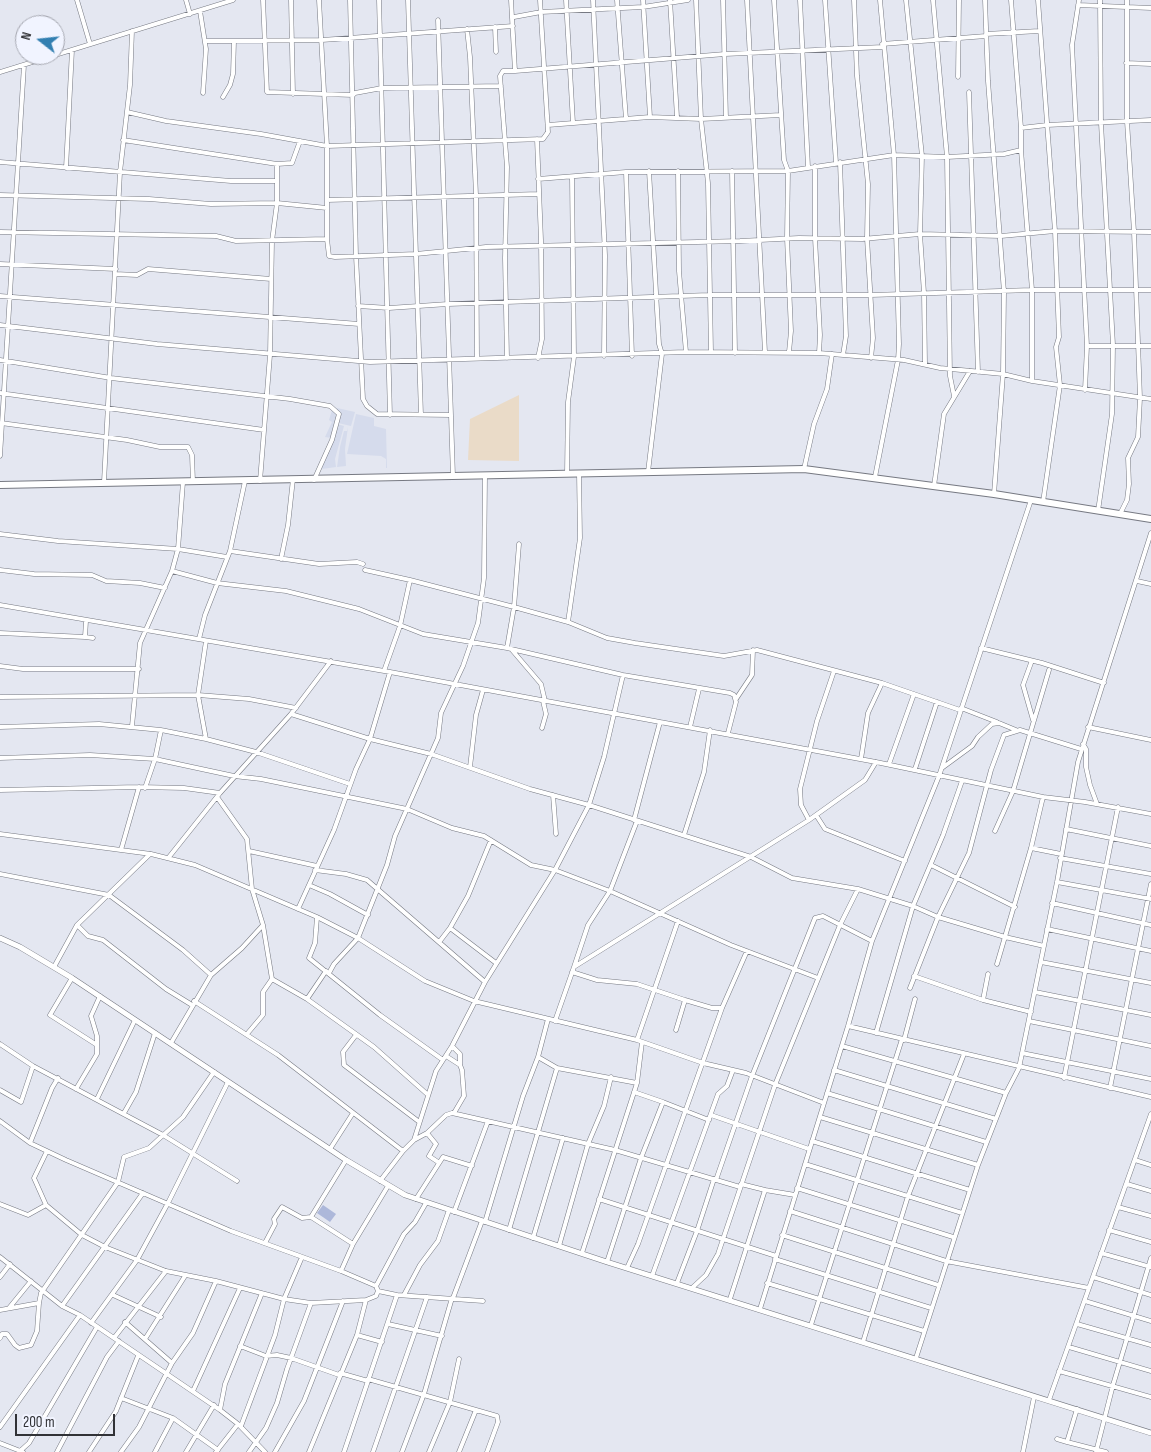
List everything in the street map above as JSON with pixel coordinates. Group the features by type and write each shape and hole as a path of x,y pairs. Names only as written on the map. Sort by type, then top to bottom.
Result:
{"main road":[{"path":"0,485 804,469 994,494 1151,519"}],"street":[{"path":"77,0 90,44"},
{"path":"186,0 190,14"},
{"path":"65,52 233,0"},
{"path":"263,0 267,92 353,95 382,88 501,86"},
{"path":"290,0 293,40 293,94"},
{"path":"319,0 327,146 327,240 331,257 416,254 477,247 506,246 541,247 787,238 842,239 948,233 1001,236 1054,231 1151,232"},
{"path":"350,0 356,256 364,402 374,413 390,415 451,415"},
{"path":"379,0 382,37 390,415"},
{"path":"408,0 421,415"},
{"path":"511,0 514,17 515,71"},
{"path":"127,112 166,121 327,146 537,139 548,135 540,0"},
{"path":"566,0 573,123"},
{"path":"593,0 604,244 604,356"},
{"path":"617,0 626,119"},
{"path":"643,0 650,117"},
{"path":"514,17 541,12 643,7 688,0"},
{"path":"696,0 701,119 706,171 711,352"},
{"path":"723,0 726,54 726,118"},
{"path":"747,0 765,352"},
{"path":"774,0 784,160 788,171 789,352"},
{"path":"800,0 804,50 808,167"},
{"path":"825,0 842,239 846,336 843,355"},
{"path":"854,0 856,48 866,158 867,238 871,295 871,358"},
{"path":"875,477 898,360 894,155 882,46 880,0"},
{"path":"906,0 922,156 920,234 924,293 924,364"},
{"path":"933,0 935,40 947,157 950,383 954,396"},
{"path":"958,78 960,0"},
{"path":"985,0 1004,292 1003,374 994,494"},
{"path":"1011,0 1021,150 1029,234 1032,290 1032,381"},
{"path":"1038,0 1060,337 1056,347 1060,385 1044,502"},
{"path":"1098,511 1112,414 1114,345 1109,289 1101,122 1100,0"},
{"path":"1120,514 1127,500 1129,484 1128,458 1138,436 1140,398 1134,232 1127,121 1127,0"},
{"path":"670,2 677,117"},
{"path":"1086,390 1087,346 1082,289 1082,232 1072,45 1078,2 1100,6 1151,8"},
{"path":"200,11 205,41 206,81 203,93"},
{"path":"438,20 453,476"},
{"path":"205,41 322,40 408,36 495,26 514,26"},
{"path":"495,26 496,52"},
{"path":"467,29 476,195 477,358"},
{"path":"507,358 507,193 501,73 726,54 882,46 1039,31"},
{"path":"104,482 113,338 116,235 132,32"},
{"path":"223,97 230,85 233,74 234,41"},
{"path":"66,168 72,50"},
{"path":"1126,63 1151,64"},
{"path":"0,70 24,65 8,326 3,361 0,456"},
{"path":"969,92 977,292 978,372"},
{"path":"548,124 650,117 701,119 781,115"},
{"path":"1021,128 1076,123 1151,120"},
{"path":"537,139 542,338 538,358"},
{"path":"123,140 277,164 292,163 300,141"},
{"path":"538,179 649,171 788,171 894,155 947,157 995,154 1021,150"},
{"path":"0,162 120,172 170,174 250,182 276,181"},
{"path":"260,480 270,355 272,241 277,203 277,164"},
{"path":"815,166 815,238 819,353"},
{"path":"648,472 662,354 659,344 649,171"},
{"path":"678,171 678,242 686,352"},
{"path":"732,171 735,353"},
{"path":"626,172 632,356"},
{"path":"567,474 568,402 574,357 572,177"},
{"path":"327,200 444,197 507,193 539,194"},
{"path":"0,195 149,199 211,204 277,203 327,208"},
{"path":"0,232 216,236 236,241 327,240"},
{"path":"0,264 137,275 148,269 271,279"},
{"path":"358,306 389,308 682,295 871,295 1082,289 1151,290"},
{"path":"0,296 359,324"},
{"path":"0,325 270,355 361,361 632,356 686,352 819,353 898,360 950,369 1003,374 1032,381 1151,399"},
{"path":"1087,346 1151,346"},
{"path":"804,469 814,424 827,389 832,354"},
{"path":"3,361 111,378 330,406 339,414 332,440 314,480"},
{"path":"934,486 944,414 970,371"},
{"path":"2,393 264,430"},
{"path":"1,423 108,437 160,447 188,447 192,455 193,482"},
{"path":"568,622 580,538 579,473"},
{"path":"307,999 334,964 358,938 407,809 438,738 440,713 455,684 471,641 483,598 485,476"},
{"path":"281,559 288,525 292,479"},
{"path":"200,639 217,583 230,551 245,481"},
{"path":"132,726 137,694 140,643 172,571 178,548 183,482"},
{"path":"760,1309 842,1046 872,941 939,776 1031,500"},
{"path":"916,1358 953,1237 986,1142 1019,1068 1083,744 1151,533"},
{"path":"0,534 58,541 178,548 227,557"},
{"path":"519,544 510,649 541,684 546,714 542,728"},
{"path":"230,551 319,564 360,562 363,564"},
{"path":"0,570 34,574 92,575 106,581 140,583 165,588"},
{"path":"365,570 483,598 568,622 607,638 724,656 757,650 882,683 961,709 1016,730 1030,732 1082,750"},
{"path":"172,571 217,583 286,591 359,609 423,634 471,641 623,675 730,693 736,698"},
{"path":"384,671 400,626 410,580"},
{"path":"1137,581 1151,584"},
{"path":"0,605 331,661 728,733 915,769 939,776 1043,797 1118,807 1151,814"},
{"path":"85,637 86,621"},
{"path":"0,633 93,638"},
{"path":"206,640 198,695 206,738"},
{"path":"982,648 1042,663 1104,683"},
{"path":"728,733 736,698 752,675 753,650"},
{"path":"169,857 234,776 296,708 331,661"},
{"path":"1031,663 1023,685 1034,721"},
{"path":"0,666 139,669"},
{"path":"995,831 1013,791 1050,670"},
{"path":"809,820 801,805 800,789 809,750 834,671"},
{"path":"298,909 370,739 390,672"},
{"path":"414,1140 427,1094 444,1058 496,963 555,870 589,805 604,757 623,675"},
{"path":"861,759 868,713 882,683"},
{"path":"690,727 699,689"},
{"path":"470,767 476,715 483,690"},
{"path":"0,697 137,694 198,695 249,699 296,708"},
{"path":"889,764 914,694"},
{"path":"915,769 937,702"},
{"path":"291,714 370,739 431,754 553,795 752,857 798,880 858,889 913,906 938,917 1005,937 1044,946"},
{"path":"554,1021 592,917 610,891 636,820 660,722"},
{"path":"941,769 972,746 989,726 999,723"},
{"path":"0,727 63,724 132,726 161,730 206,738 256,752 350,784"},
{"path":"1088,727 1151,740"},
{"path":"145,788 155,759 161,730"},
{"path":"684,835 704,772 710,730"},
{"path":"910,988 938,917 974,838 986,785 1001,740 1004,735 1016,730"},
{"path":"1083,744 1086,749 1086,767 1092,793 1098,804"},
{"path":"0,758 90,755 155,759 407,809 452,828 491,840 531,865 555,870 610,891 747,951 818,978"},
{"path":"574,967 809,820 865,780 876,762"},
{"path":"876,1033 913,906 931,865 962,781"},
{"path":"121,850 138,787"},
{"path":"0,790 184,788 218,795 244,833 249,852 252,889 262,925 272,979 263,992 263,1014 247,1034"},
{"path":"1085,802 1092,793"},
{"path":"553,795 556,834"},
{"path":"997,964 1015,907 1043,797"},
{"path":"1064,1078 1118,807"},
{"path":"816,815 825,828 905,860"},
{"path":"1066,830 1151,846"},
{"path":"0,834 151,854 195,864 317,917 358,938 425,981 474,1001 637,1040 702,1063 752,1076 824,1103"},
{"path":"440,941 450,928 468,896 491,840"},
{"path":"1031,848 1060,856 1151,874"},
{"path":"249,852 359,877 377,887 485,982"},
{"path":"54,967 78,925 151,854"},
{"path":"931,865 995,899 1015,907"},
{"path":"0,874 109,895 183,950 211,975"},
{"path":"1057,882 1149,899"},
{"path":"1110,1088 1151,884"},
{"path":"309,885 344,901 368,915"},
{"path":"692,1288 706,1275 718,1254 775,1085 840,925 858,889"},
{"path":"1052,903 1151,925"},
{"path":"678,1283 752,1076 817,916 823,916 872,941"},
{"path":"317,917 315,943 308,957 380,1015 444,1058 460,1065"},
{"path":"637,1040 678,921"},
{"path":"78,925 88,936 102,940 166,989 247,1034 278,1055 403,1151"},
{"path":"171,1043 211,975 242,948 262,925"},
{"path":"450,928 496,963"},
{"path":"1047,929 1151,951"},
{"path":"0,938 72,978 346,1160 388,1186 416,1199 607,1262 730,1299 1151,1433"},
{"path":"627,1268 722,1008 747,951"},
{"path":"1041,962 1151,983"},
{"path":"572,972 597,980 628,982 712,1008 722,1008"},
{"path":"983,1000 988,974"},
{"path":"914,976 983,1000 1031,1012"},
{"path":"72,978 50,1015 97,1045"},
{"path":"272,979 307,999 389,1058 427,1094"},
{"path":"1035,992 1151,1015"},
{"path":"76,1089 97,1054 97,1036 90,1016 100,996"},
{"path":"811,1325 848,1203 915,999"},
{"path":"676,1030 685,1000"},
{"path":"402,1452 424,1394 452,1298 484,1222 523,1096 538,1057 548,1019"},
{"path":"97,1099 136,1020"},
{"path":"1029,1021 1074,1032 1151,1046"},
{"path":"848,1026 1019,1068 1151,1097"},
{"path":"124,1113 136,1092 155,1033"},
{"path":"356,1034 343,1052 344,1065 418,1122"},
{"path":"582,1253 637,1083 642,1042"},
{"path":"0,1044 33,1066 163,1135 237,1181"},
{"path":"452,1046 460,1054 465,1093 454,1113"},
{"path":"842,1046 1006,1094"},
{"path":"1022,1053 1151,1079"},
{"path":"863,1342 908,1196 964,1054"},
{"path":"538,1057 557,1068 637,1083"},
{"path":"0,1090 21,1102 33,1066"},
{"path":"509,1230 557,1068"},
{"path":"652,1276 719,1093 727,1086 733,1070"},
{"path":"834,1070 945,1102 996,1119"},
{"path":"0,1338 2,1334 7,1334 14,1345 20,1348 31,1345 36,1331 39,1304 43,1291 118,1182 124,1157 145,1150 183,1117 214,1072"},
{"path":"559,1246 588,1144 604,1106 611,1077"},
{"path":"30,1143 52,1088 58,1078"},
{"path":"92,1323 137,1260 168,1203 228,1082"},
{"path":"634,1092 685,1110 736,1123 809,1149"},
{"path":"827,1093 986,1142"},
{"path":"607,1262 641,1158 663,1102"},
{"path":"330,1149 353,1113"},
{"path":"380,1181 414,1140 427,1133 446,1115 454,1113 616,1150 715,1180 795,1195"},
{"path":"1049,1400 1151,1114"},
{"path":"820,1117 978,1165"},
{"path":"0,1121 30,1143 47,1151 143,1193 376,1286 378,1291 376,1296 366,1300 311,1303 284,1299 216,1281 166,1271 105,1247 82,1235 46,1205 34,1178 47,1151"},
{"path":"404,1295 420,1265 438,1241 472,1166 488,1121"},
{"path":"427,1133 436,1144 429,1156 438,1162"},
{"path":"1145,1134 1151,1136"},
{"path":"533,1238 563,1138"},
{"path":"812,1140 970,1190"},
{"path":"416,1199 438,1162 447,1156 472,1166"},
{"path":"311,1217 346,1160"},
{"path":"1136,1160 1151,1165"},
{"path":"805,1164 962,1213"},
{"path":"1127,1184 1151,1191"},
{"path":"341,1271 353,1244 388,1186"},
{"path":"797,1188 953,1237"},
{"path":"730,1299 765,1190"},
{"path":"62,1306 143,1193"},
{"path":"599,1200 747,1246 931,1308"},
{"path":"376,1286 404,1234 426,1203"},
{"path":"0,1204 28,1215 46,1205"},
{"path":"265,1243 274,1224 274,1219 282,1207 302,1218 311,1217 353,1244"},
{"path":"1118,1207 1151,1216"},
{"path":"790,1211 946,1261 1088,1288"},
{"path":"1109,1230 1151,1242"},
{"path":"782,1235 938,1285"},
{"path":"1101,1253 1150,1266"},
{"path":"0,1256 62,1306 80,1315 220,1410 240,1425 265,1452"},
{"path":"121,1398 173,1418 217,1451 240,1425 275,1335 284,1299 302,1257"},
{"path":"1096,1451 1113,1385 1151,1258"},
{"path":"0,1277 10,1264"},
{"path":"114,1338 166,1271"},
{"path":"145,1339 185,1276"},
{"path":"1093,1277 1151,1295"},
{"path":"9,1308 31,1281"},
{"path":"121,1452 139,1427 147,1408 172,1363 193,1333 216,1281"},
{"path":"767,1283 924,1331"},
{"path":"193,1391 240,1288"},
{"path":"378,1291 397,1295 483,1301"},
{"path":"220,1410 225,1384 262,1293"},
{"path":"113,1294 160,1317"},
{"path":"344,1452 397,1295"},
{"path":"373,1452 427,1297"},
{"path":"308,1452 339,1374 357,1335 366,1300"},
{"path":"275,1452 304,1401 343,1301"},
{"path":"1085,1301 1151,1321"},
{"path":"249,1452 266,1428 277,1403 311,1303"},
{"path":"0,1310 39,1304"},
{"path":"0,1427 80,1315"},
{"path":"125,1322 172,1363"},
{"path":"388,1324 442,1336"},
{"path":"1077,1324 1151,1346"},
{"path":"0,1443 21,1452 30,1443 97,1327"},
{"path":"357,1335 382,1342"},
{"path":"57,1452 107,1357 119,1342"},
{"path":"240,1346 266,1356 277,1355 291,1358 339,1374 424,1394 497,1416 498,1419 487,1452"},
{"path":"1068,1347 1151,1371"},
{"path":"89,1452 116,1411 138,1356"},
{"path":"429,1452 450,1402 459,1359"},
{"path":"1060,1371 1151,1397"},
{"path":"1023,1452 1034,1397"},
{"path":"186,1452 214,1406"},
{"path":"1067,1442 1077,1409"},
{"path":"459,1452 476,1410"},
{"path":"156,1452 173,1418"},
{"path":"1057,1439 1096,1451 1106,1452"}],"shaded area":[{"path":"519,395 519,461 468,460 470,419"},
{"path":"337,408 355,412 351,426 338,423 340,414 336,411"},
{"path":"332,410 337,415 331,438 325,437 332,422 329,420"},
{"path":"356,414 374,418 374,426 386,429 387,468 386,459 381,456 347,454"},
{"path":"337,424 344,426 335,459 336,467 322,469"},
{"path":"348,427 345,449 346,466 337,467 344,431 347,431"},
{"path":"323,1205 336,1214 330,1222 317,1213"}]}
